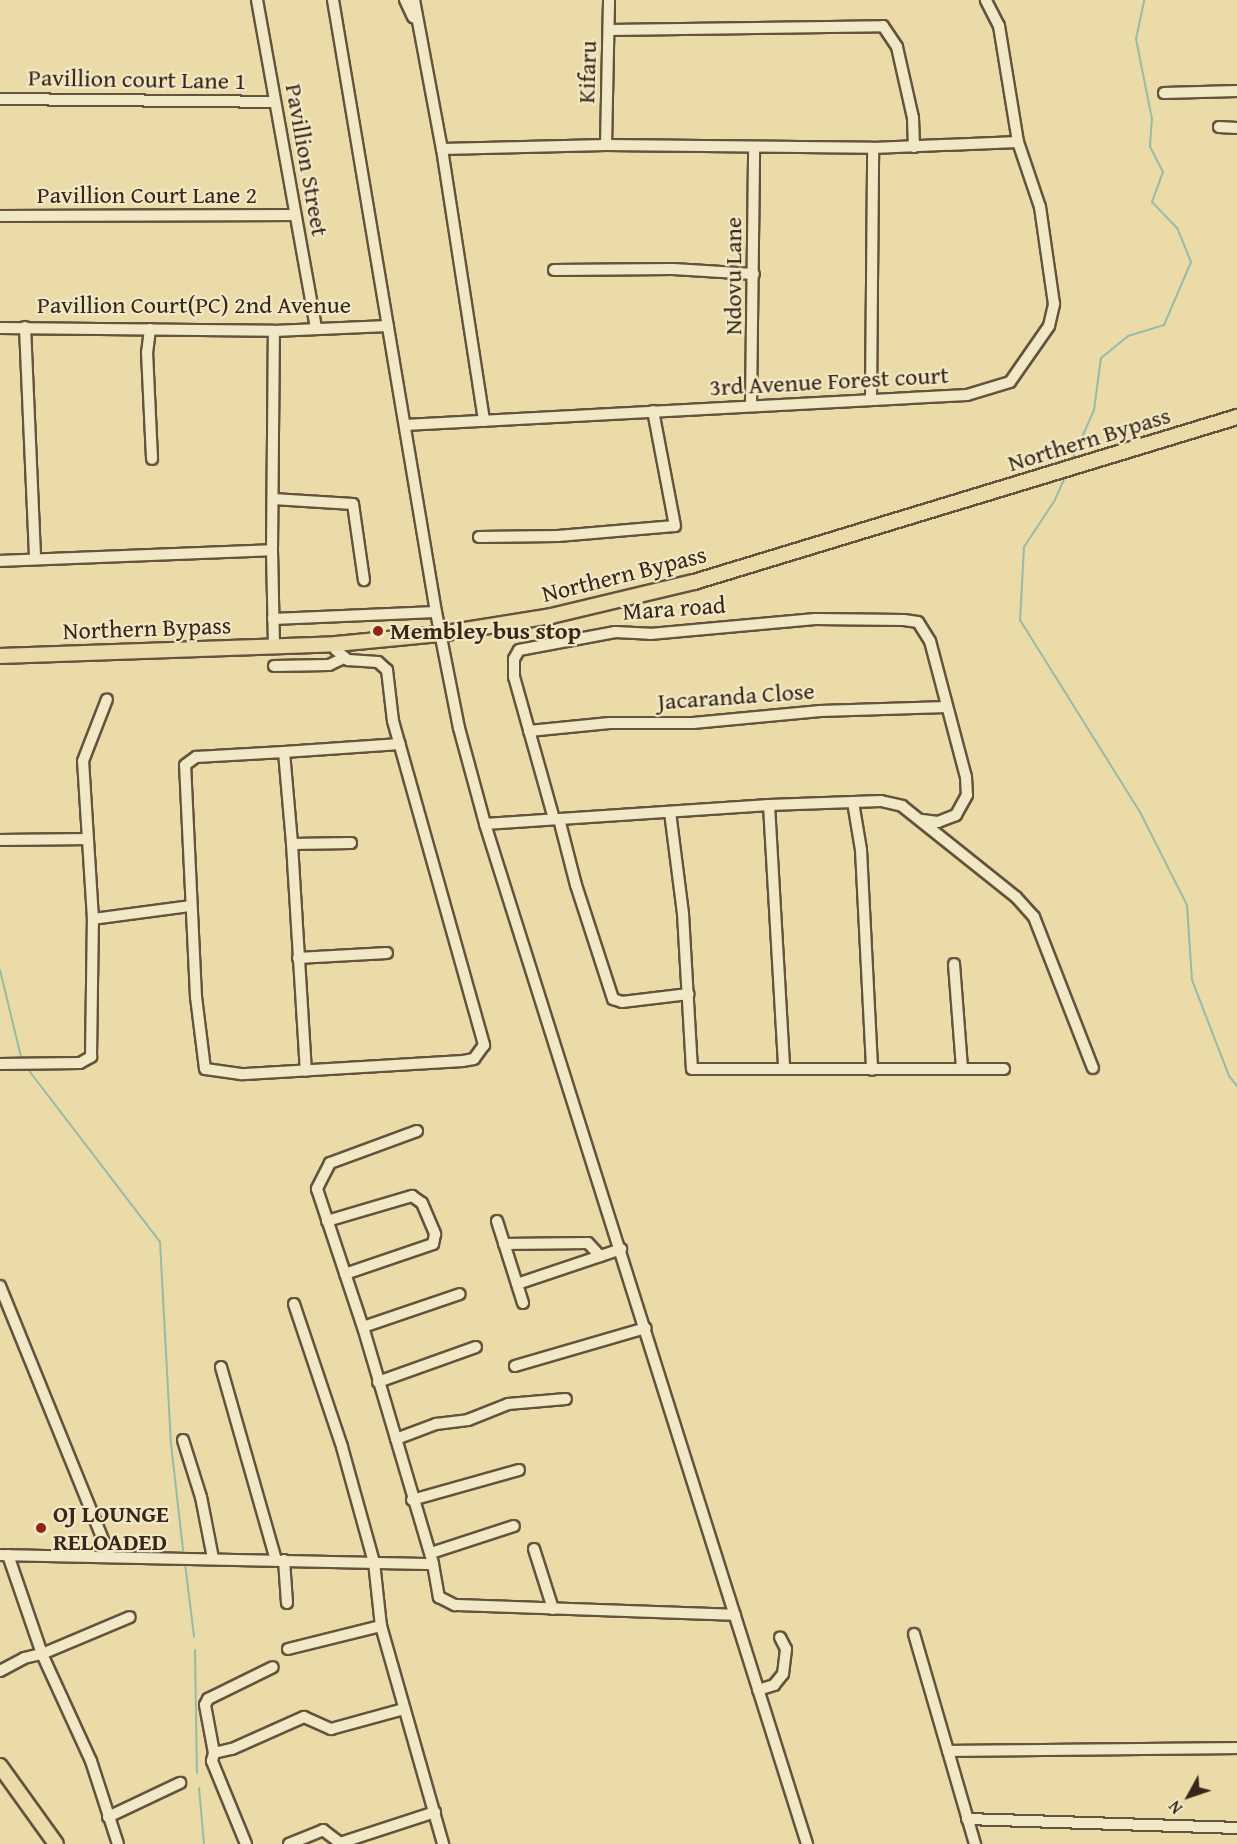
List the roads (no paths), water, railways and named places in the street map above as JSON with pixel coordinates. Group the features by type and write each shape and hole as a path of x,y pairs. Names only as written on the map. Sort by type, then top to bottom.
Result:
{"main road":[{"name":"Northern Bypass","path":"0,656 336,644 440,634 631,598 1049,476 1237,417"},
{"path":"0,1766 65,1844"},
{"path":"31,1806 56,1844"}],"street":[{"name":"Pavillion Street","path":"257,0 316,327"},
{"path":"333,0 440,634 485,824 646,1328 807,1844"},
{"path":"405,0 416,23"},
{"path":"414,0 416,23 442,149 484,421"},
{"name":"Kifaru","path":"606,145 609,0"},
{"name":"3rd Avenue Forest court","path":"405,425 871,398 967,395 998,388 1010,382 1050,326 1054,304 1040,207 1018,142 999,26 986,0"},
{"path":"609,30 883,26 897,47 913,118 914,147"},
{"path":"1164,93 1237,91"},
{"name":"Pavillion court Lane 1","path":"0,99 274,102"},
{"path":"1219,128 1237,128"},
{"path":"442,149 606,145 873,148 1018,142"},
{"name":"Ndovu Lane","path":"751,405 754,148"},
{"path":"871,398 873,148"},
{"name":"Pavillion Court Lane 2","path":"0,216 295,215"},
{"path":"554,270 673,269 754,274"},
{"name":"Pavillion Court(PC) 2nd Avenue","path":"0,328 274,331 316,327 388,326"},
{"path":"25,327 35,558"},
{"path":"150,329 147,352 152,459"},
{"path":"274,331 272,550 274,645"},
{"path":"479,537 558,536 675,526 653,411"},
{"path":"273,499 353,504 364,580"},
{"path":"0,561 272,550"},
{"path":"273,619 436,612"},
{"name":"Mara road","path":"689,994 622,1002 614,999 576,885 514,677 514,659 519,650 615,632 650,634 815,619 918,622 932,646 947,707"},
{"path":"336,644 336,650 344,657 386,666 400,744 484,1045 474,1059 463,1061 241,1074 205,1069 190,906 185,765 196,757 400,744"},
{"path":"274,666 329,665 344,657"},
{"path":"0,1064 80,1063 94,1054 93,919 83,761 107,699"},
{"path":"922,820 938,822 953,817 967,795 966,777 947,707"},
{"name":"Jacaranda Close","path":"529,731 610,723 693,723 820,711 947,707"},
{"path":"284,752 306,1071"},
{"path":"853,802 861,850 872,1070"},
{"path":"485,824 769,805 894,803 922,820 1016,897 1034,918 1093,1068"},
{"path":"769,805 784,1069"},
{"path":"670,812 689,994 692,1069 872,1070 962,1067 1004,1069"},
{"path":"0,840 87,839"},
{"path":"292,844 351,843"},
{"path":"93,919 190,906"},
{"path":"298,958 387,953"},
{"path":"954,964 962,1067"},
{"path":"417,1131 330,1163 317,1189 363,1327 412,1500 432,1558 439,1597 446,1602 553,1609 735,1615"},
{"path":"327,1221 412,1196 422,1203 435,1234 433,1244 345,1274"},
{"path":"496,1221 523,1303"},
{"path":"504,1244 588,1243 600,1256"},
{"path":"518,1284 621,1249"},
{"path":"0,1286 109,1555"},
{"path":"363,1327 460,1294"},
{"path":"294,1304 342,1447 374,1562 381,1626 443,1844"},
{"path":"516,1366 646,1328"},
{"path":"378,1382 476,1347"},
{"path":"221,1367 280,1560 287,1603"},
{"path":"396,1439 436,1424 468,1420 508,1404 566,1399"},
{"path":"183,1440 201,1497 213,1557"},
{"path":"412,1500 519,1470"},
{"path":"118,1844 91,1761 42,1654 4,1555 109,1555 374,1562 432,1558 514,1526"},
{"path":"534,1550 553,1609"},
{"path":"0,1671 24,1658 42,1654 130,1617"},
{"path":"288,1649 381,1626"},
{"path":"914,1634 975,1844"},
{"path":"759,1690 774,1685 783,1674 786,1649 780,1637"},
{"path":"246,1844 212,1761 214,1752 206,1705 208,1699 273,1667"},
{"path":"214,1752 232,1749 304,1717 331,1729 404,1709"},
{"path":"948,1751 1237,1748"},
{"path":"108,1817 180,1783"},
{"path":"288,1844 323,1830 340,1844 435,1812"},
{"path":"967,1819 1237,1828"}],"waterway":[{"path":"1071,462 1094,410 1101,358 1128,336 1164,325 1191,262 1178,229 1152,202 1163,172 1150,146 1152,119 1136,39 1144,0"},
{"path":"1066,475 1055,500 1024,547 1020,620 1140,812 1187,905 1192,980 1229,1076 1237,1086"},
{"path":"0,970 22,1061"},
{"path":"27,1068 160,1242 171,1444 183,1550"},
{"path":"185,1563 194,1636"},
{"path":"195,1650 197,1773"},
{"path":"199,1788 204,1844"}],"place":[{"name":"Membley bus stop","path":"378,631"},
{"name":"OJ LOUNGE RELOADED","path":"41,1528"}]}
